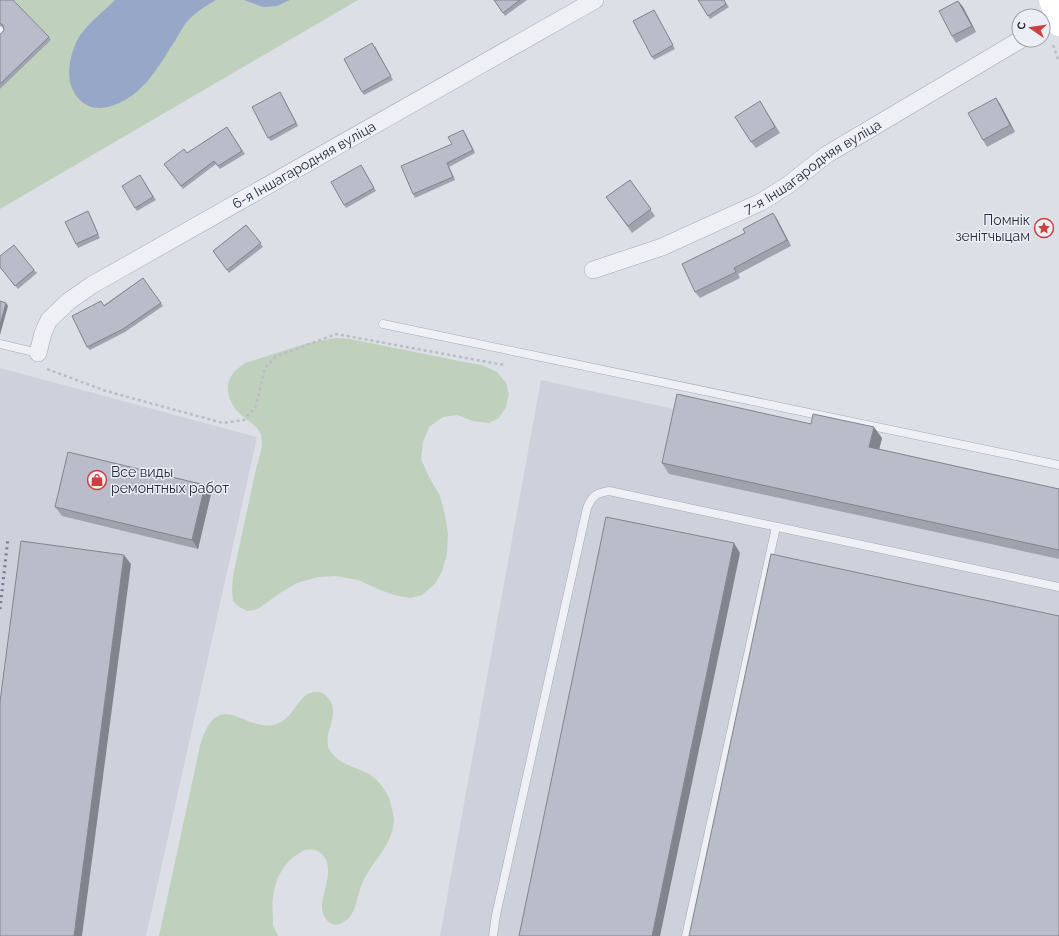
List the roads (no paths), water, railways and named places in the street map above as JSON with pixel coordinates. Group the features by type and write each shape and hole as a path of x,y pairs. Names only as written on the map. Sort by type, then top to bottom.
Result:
{"street":[{"name":"6-я Іншагародняя вуліца","path":"38,353 43,333 49,320 69,301 92,285 595,0"},
{"name":"7-я Іншагародняя вуліца","path":"593,270 662,247 762,202 788,186 826,155 1011,45"}],"lane":[{"path":"383,324 1059,465"},
{"path":"0,344 38,353"},
{"path":"493,936 496,915 587,508 591,499 599,493 609,491 1059,587"},
{"path":"686,936 776,527"}],"water":[{"path":"115,0 216,0 188,20 150,78 134,94 114,105 99,108 92,107 86,105 76,96 70,82 69,71 72,53 79,37 91,22"},
{"path":"244,0 290,0 277,6 263,7"}],"railway":[{"path":"0,609 8,538"}],"place":[{"name":"Помнік зенітчыцам","path":"1044,228"},
{"name":"Все виды ремонтных работ","path":"97,480"}]}
